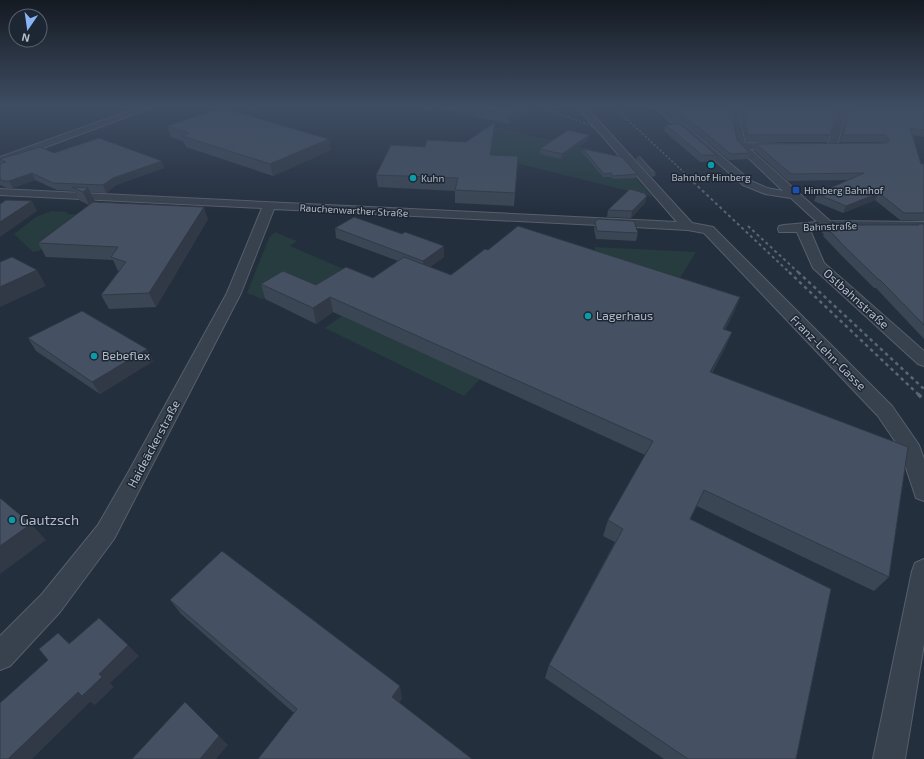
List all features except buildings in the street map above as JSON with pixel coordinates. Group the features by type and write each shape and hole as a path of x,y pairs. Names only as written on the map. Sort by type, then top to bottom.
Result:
{"street":[{"path":"0,161 54,141"},
{"path":"612,141 688,226"},
{"path":"699,141 747,183 758,190 774,194 794,195"},
{"path":"740,141 741,146 760,165 827,225"},
{"path":"830,141 828,146 844,146"},
{"path":"741,146 794,146"},
{"path":"730,168 760,165"},
{"name":"Rauchenwarther Straße","path":"0,192 688,226 708,230"},
{"name":"Haideäckerstraße","path":"0,656 51,603 106,532 137,477 234,293 269,206"},
{"name":"Bahnstraße","path":"784,229 827,225 924,226"},
{"name":"Ostbahnstraße","path":"802,227 818,265 924,360"},
{"name":"Franz-Lehn-Gasse","path":"708,230 885,411 909,445 924,492"},
{"path":"889,759 924,571"}],"green space":[{"path":"485,141 556,141 615,155 653,197 492,157"},
{"path":"51,211 82,215 39,251 33,252 14,234 36,217"},
{"path":"275,232 297,241 290,246 353,273 317,297 287,285 262,299 247,293 269,238"},
{"path":"595,247 696,252 680,278 595,252"},
{"path":"342,316 480,379 464,396 325,328"}],"railway":[{"path":"651,141 691,179"},
{"path":"689,178 790,273"},
{"path":"748,226 799,273"},
{"path":"789,272 919,395"},
{"path":"798,272 924,389"},
{"path":"919,395 924,400"}],"place":[{"name":"Bahnhof Himberg","path":"711,165"},
{"name":"Kuhn","path":"413,178"},
{"name":"Himberg Bahnhof","path":"796,190"},
{"name":"Lagerhaus","path":"588,316"},
{"name":"Bebeflex","path":"94,356"},
{"name":"Gautzsch","path":"12,520"}]}
